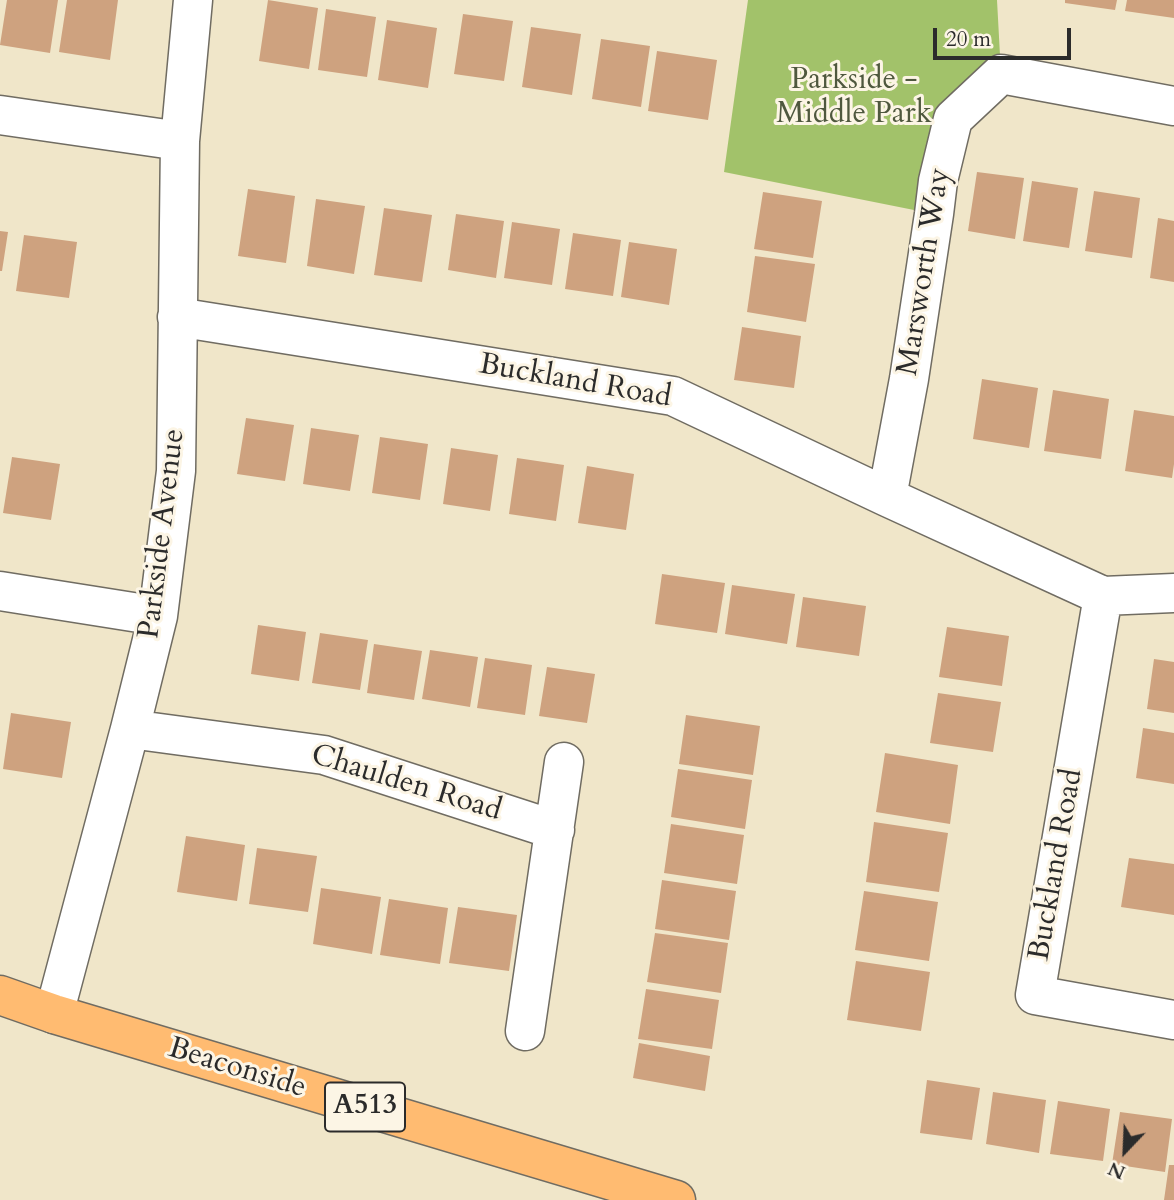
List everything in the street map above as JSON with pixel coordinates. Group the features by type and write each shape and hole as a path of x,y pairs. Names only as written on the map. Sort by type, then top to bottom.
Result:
{"highway":[{"name":"Beaconside","path":"0,995 54,1014 676,1200"}],"street":[{"name":"Parkside Avenue","path":"54,1014 158,616 176,471 180,141 193,0"},
{"name":"Marsworth Way","path":"887,497 909,379 938,181 953,119 1001,74 1174,106"},
{"path":"0,115 180,141"},
{"name":"Buckland Road","path":"177,317 673,396 1103,596 1174,593"},
{"path":"0,591 158,616"},
{"name":"Buckland Road","path":"1103,596 1035,995 1174,1020"},
{"name":"Chaulden Road","path":"130,729 324,755 555,830"},
{"path":"526,1031 564,762"}],"green space":[{"name":"Parkside - Middle Park","path":"748,0 997,0 1001,74 953,119 934,214 724,172"}],"building":[{"path":"7,0 58,0 50,53 0,45"},
{"path":"67,0 118,0 110,60 59,52"},
{"path":"268,0 318,8 309,69 259,61"},
{"path":"1065,0 1117,0 1115,10 1065,3"},
{"path":"1127,0 1174,0 1174,18 1125,11"},
{"path":"326,9 376,17 367,77 318,70"},
{"path":"463,14 513,21 504,81 454,74"},
{"path":"387,20 437,28 428,88 378,80"},
{"path":"531,27 581,34 572,95 522,87"},
{"path":"601,39 650,46 641,107 592,99"},
{"path":"657,51 717,60 708,120 648,111"},
{"path":"977,172 1024,178 1015,239 968,231"},
{"path":"1032,181 1078,188 1069,248 1023,241"},
{"path":"248,189 295,196 286,263 238,256"},
{"path":"1094,191 1140,198 1132,258 1085,251"},
{"path":"763,192 822,201 813,258 754,249"},
{"path":"316,199 365,206 354,274 307,266"},
{"path":"384,208 432,215 422,282 374,275"},
{"path":"456,214 504,221 496,278 448,270"},
{"path":"1158,218 1174,221 1174,282 1150,278"},
{"path":"512,222 560,229 552,285 504,278"},
{"path":"0,231 8,232 2,271 0,271"},
{"path":"573,233 621,240 613,296 565,289"},
{"path":"24,235 77,242 69,298 16,291"},
{"path":"629,242 677,249 669,305 621,297"},
{"path":"755,256 815,264 806,322 747,312"},
{"path":"742,327 801,336 794,388 734,380"},
{"path":"982,379 1038,388 1029,448 973,439"},
{"path":"1053,390 1109,399 1101,459 1044,451"},
{"path":"1134,410 1174,416 1172,478 1125,471"},
{"path":"246,418 294,425 285,481 237,474"},
{"path":"311,428 359,435 350,491 303,484"},
{"path":"380,437 428,444 420,500 372,493"},
{"path":"451,448 498,455 490,511 443,504"},
{"path":"12,457 60,464 51,520 3,513"},
{"path":"517,458 564,465 556,521 509,514"},
{"path":"587,466 634,474 626,530 578,523"},
{"path":"662,574 725,583 717,633 655,624"},
{"path":"732,585 795,594 787,644 725,634"},
{"path":"803,597 866,606 859,656 796,647"},
{"path":"258,625 306,632 299,681 251,674"},
{"path":"947,627 1009,636 1002,686 939,677"},
{"path":"320,633 368,640 360,690 312,683"},
{"path":"374,644 422,651 414,700 367,693"},
{"path":"430,650 478,657 470,707 422,699"},
{"path":"485,658 532,665 525,715 477,708"},
{"path":"1154,659 1174,662 1174,713 1147,709"},
{"path":"547,667 595,674 587,723 539,716"},
{"path":"938,693 1001,702 993,752 930,743"},
{"path":"11,713 71,722 62,778 3,769"},
{"path":"686,715 760,726 753,775 679,764"},
{"path":"1143,728 1174,733 1174,784 1136,778"},
{"path":"885,753 958,765 950,824 876,812"},
{"path":"678,769 752,780 745,829 671,817"},
{"path":"874,822 948,833 939,892 866,882"},
{"path":"671,824 744,835 737,884 664,873"},
{"path":"186,836 245,845 237,901 177,892"},
{"path":"257,848 317,856 308,912 249,904"},
{"path":"1129,858 1174,864 1174,915 1121,907"},
{"path":"662,880 736,891 729,940 655,929"},
{"path":"321,888 381,897 372,954 313,944"},
{"path":"864,891 938,902 929,961 855,950"},
{"path":"389,899 448,908 440,964 380,955"},
{"path":"458,907 517,915 509,971 449,963"},
{"path":"655,933 728,943 721,993 647,982"},
{"path":"856,961 930,972 921,1031 847,1020"},
{"path":"646,989 719,1000 712,1049 638,1039"},
{"path":"639,1043 710,1056 705,1091 633,1078"},
{"path":"927,1080 980,1088 972,1140 920,1133"},
{"path":"993,1092 1046,1100 1039,1153 986,1144"},
{"path":"1058,1101 1110,1109 1103,1161 1050,1154"},
{"path":"1120,1112 1172,1119 1165,1172 1112,1164"},
{"path":"1169,1165 1174,1165 1174,1200 1164,1200"}]}
